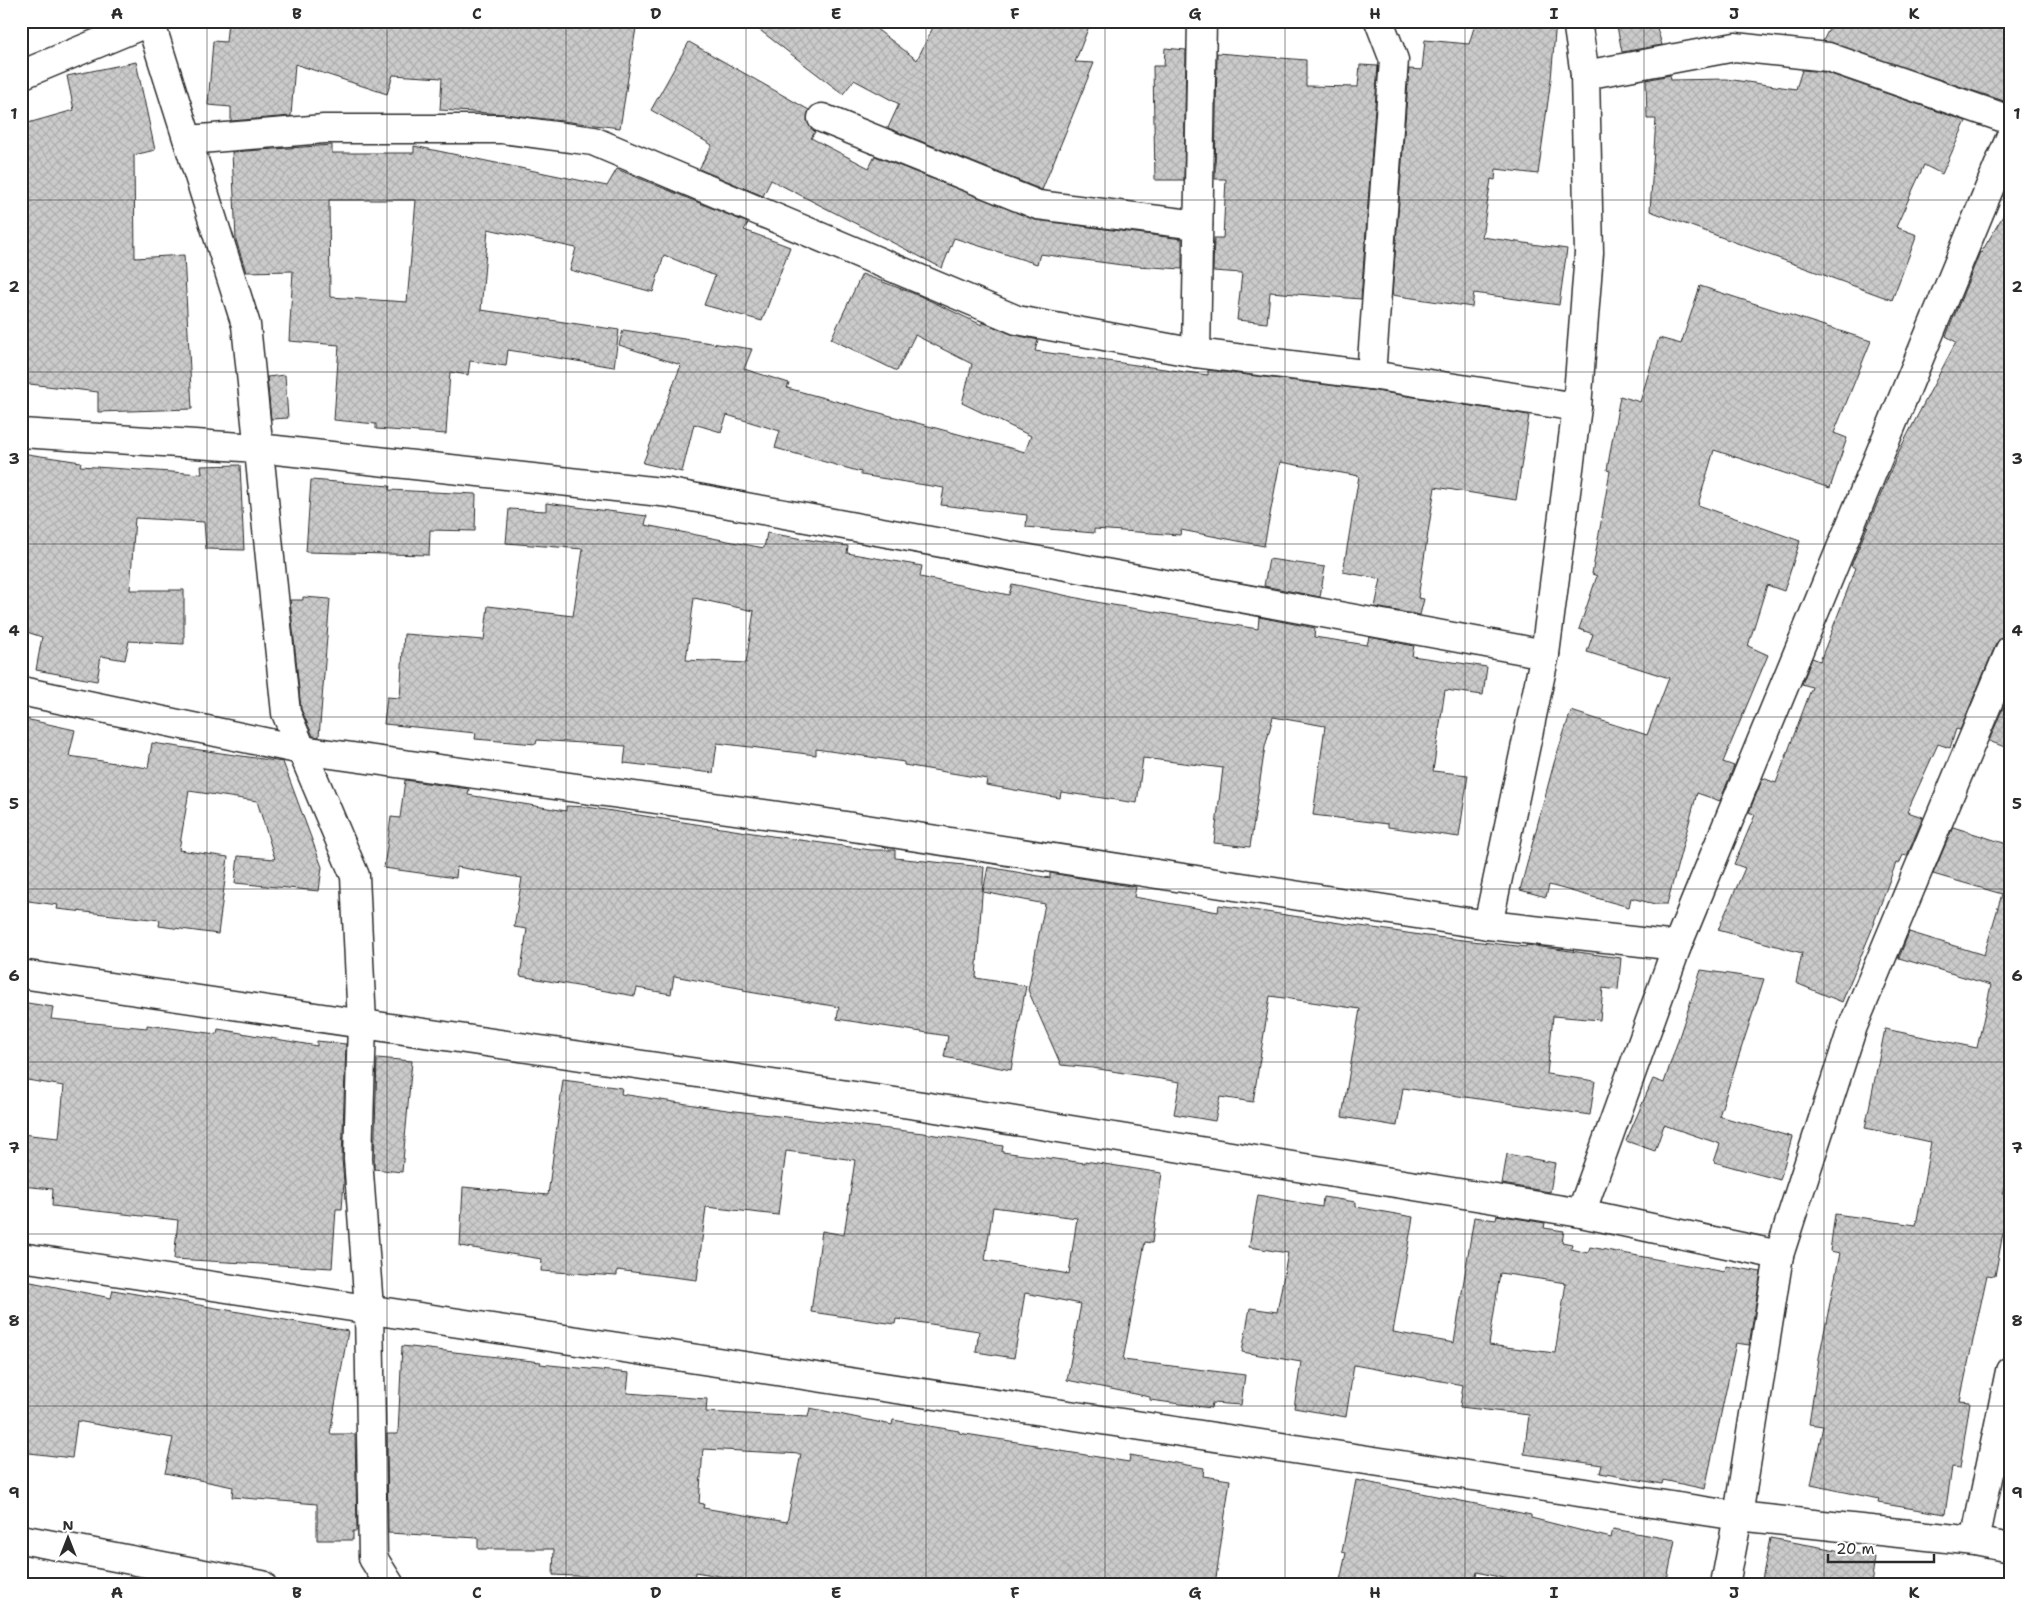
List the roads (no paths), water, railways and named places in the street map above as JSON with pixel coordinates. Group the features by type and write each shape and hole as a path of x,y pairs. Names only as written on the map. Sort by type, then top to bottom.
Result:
{"street":[{"path":"1196,353 1202,21"},
{"path":"1371,376 1394,60 1379,21"},
{"path":"1488,925 1545,654 1577,406 1588,253 1585,75 1577,21"},
{"path":"21,75 151,22 246,325 286,712 355,876 362,1023 358,1159 369,1308 373,1558 390,1585"},
{"path":"1585,75 1735,47 1828,57 2010,120"},
{"path":"822,118 1038,205 1198,225"},
{"path":"188,140 324,129 502,129 593,141 1017,320 1196,353 1577,406"},
{"path":"1581,1212 1677,946 2010,138"},
{"path":"21,433 258,448 670,493 1545,654"},
{"path":"1725,1585 1780,1255 1853,1026 2010,650"},
{"path":"21,691 302,750 807,820 1488,925 1677,946"},
{"path":"21,974 923,1106 1581,1212 1780,1255"},
{"path":"21,1257 1738,1516 1975,1541 2010,1548"},
{"path":"1975,1541 2010,1371"},
{"path":"21,1539 262,1585"}]}
